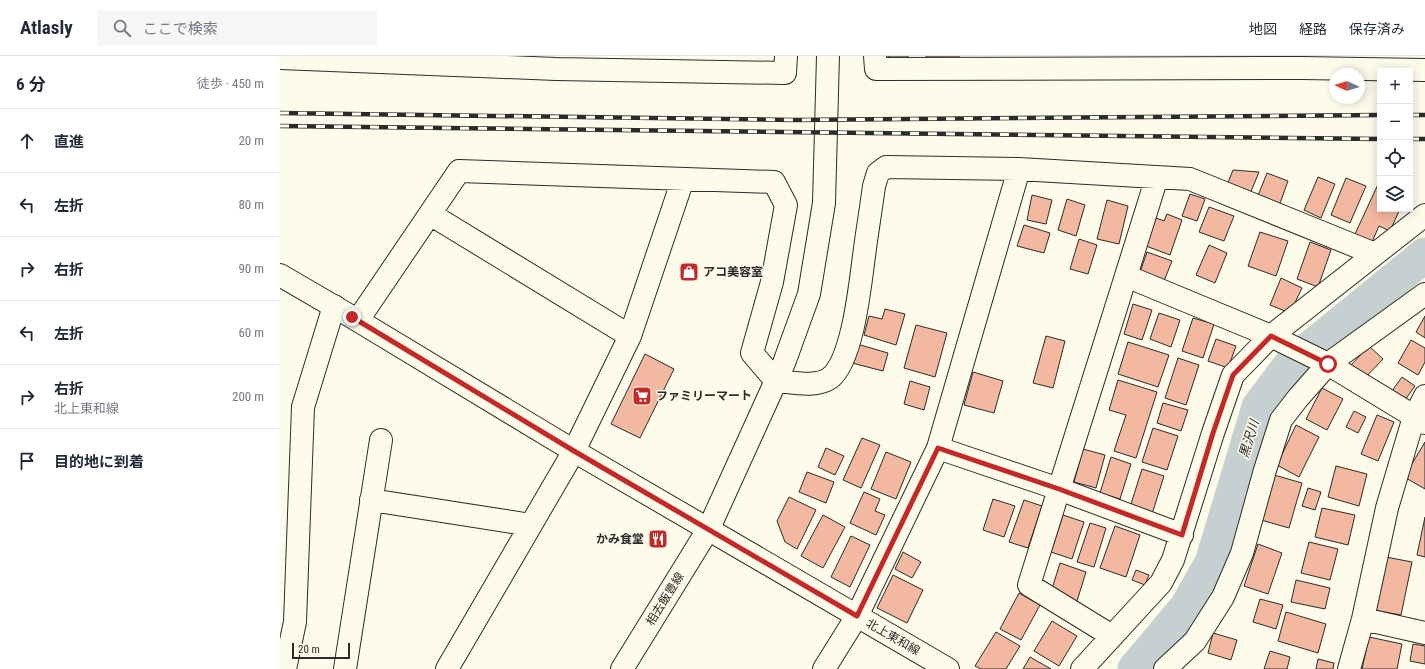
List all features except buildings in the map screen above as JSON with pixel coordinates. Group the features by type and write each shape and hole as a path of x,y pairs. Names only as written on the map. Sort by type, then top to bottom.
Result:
{"street":[{"path":"280,58 556,62 785,73 786,56"},
{"name":"相去飯豊線","path":"622,669 709,528 784,363 808,294 824,203 828,56"},
{"path":"875,56 876,69 1302,62 1425,70"},
{"path":"358,320 459,171 774,182 786,205 772,282 752,353 776,381 813,384 829,378 839,367 856,315 874,186 878,173 886,166 1019,169 1190,179 1375,254"},
{"path":"824,669 857,616 938,448 1019,169"},
{"path":"1112,636 1029,585 1157,177"},
{"path":"447,669 574,451 630,336 683,179"},
{"path":"430,214 630,336"},
{"path":"1082,669 1161,583 1173,560 1233,375 1271,336 1425,214"},
{"name":"北上東和線","path":"280,275 358,320 574,451 709,528 948,669"},
{"path":"1126,276 1271,336 1328,364 1419,420"},
{"path":"1164,669 1195,641 1223,598 1242,553 1265,470 1281,420 1328,364 1425,294"},
{"path":"285,669 295,622 303,407 334,306"},
{"path":"1349,669 1364,620 1387,508 1419,420 1425,396"},
{"path":"345,669 381,440"},
{"path":"938,448 1059,489 1182,535"},
{"path":"371,500 531,525"},
{"path":"1364,620 1425,633"}],"waterway":[{"name":"黒沢川","path":"1135,669 1187,607 1212,563 1259,407 1292,363 1425,255"}],"railway":[{"path":"280,113 794,120 1377,115"},
{"path":"1413,115 1425,115"},
{"path":"280,126 1377,139"},
{"path":"1413,139 1425,139"}],"place":[{"name":"アコ美容室","path":"689,272"},
{"name":"ファミリーマート","path":"642,396"},
{"name":"かみ食堂","path":"658,539"}],"route":[{"path":"352,317 574,451 709,528 857,616 938,448 1059,489 1182,535 1213,433 1233,375 1271,336 1328,364"}]}
